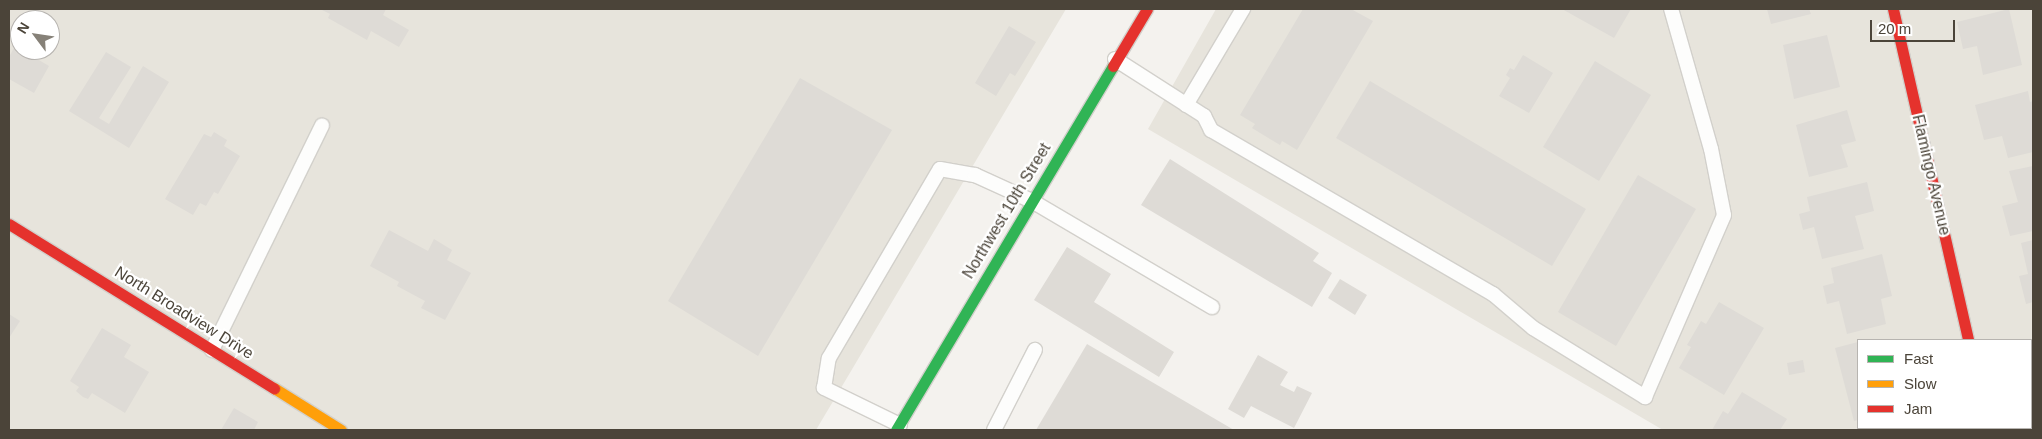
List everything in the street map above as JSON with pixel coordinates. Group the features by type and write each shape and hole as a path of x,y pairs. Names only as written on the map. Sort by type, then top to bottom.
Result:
{"street":[{"name":"Northwest 10th Street","path":"898,428 1147,9"},
{"name":"Flamingo Avenue","path":"1893,9 1968,339"},
{"name":"North Broadview Drive","path":"9,224 341,430"}],"lane":[{"path":"1186,105 1243,9"},
{"path":"1116,59 1204,116 1210,130 1494,294 1533,328 1645,397 1724,215 1711,149 1670,9"},
{"path":"212,350 322,125"},
{"path":"898,428 824,388 829,358 940,168 975,175 1032,201 1212,307"},
{"path":"994,430 1035,350"}],"shaded area":[{"path":"9,9 1066,9 816,430 9,430"},
{"path":"1216,9 2033,9 2033,430 1663,430 1148,129"}],"building":[{"path":"320,9 386,9 383,15 409,30 399,47 371,31 367,40 328,18 330,14"},
{"path":"1303,9 1351,9 1373,21 1297,150 1282,141 1280,145 1252,128 1255,124 1240,115"},
{"path":"1562,9 1631,9 1614,38"},
{"path":"1767,9 1809,9 1811,14 1771,24"},
{"path":"2009,9 2022,65 1983,75 1977,46 1963,49 1957,22"},
{"path":"1009,26 1036,42 1015,76 1010,73 996,96 975,83"},
{"path":"1827,35 1840,87 1794,99 1783,45"},
{"path":"106,52 131,67 99,118 109,124 143,66 169,82 129,148 69,111"},
{"path":"10,55 10,60 39,60 49,66 34,93 9,79"},
{"path":"1523,55 1553,73 1529,113 1499,96 1510,78 1506,75 1510,68 1514,70"},
{"path":"1595,61 1651,95 1599,181 1543,147"},
{"path":"800,78 892,130 758,356 668,301"},
{"path":"1370,81 1586,209 1552,266 1336,138"},
{"path":"2028,91 2030,102 2033,101 2033,152 2008,158 2002,136 1984,140 1975,105"},
{"path":"1847,110 1856,141 1841,145 1848,167 1809,177 1796,125"},
{"path":"214,132 227,140 224,146 240,156 218,194 214,192 206,206 200,203 193,215 165,199 204,134 211,137"},
{"path":"1170,159 1319,253 1313,261 1332,273 1312,307 1141,205"},
{"path":"2033,166 2033,231 2010,236 2002,206 2018,202 2009,171"},
{"path":"1638,175 1696,209 1616,346 1558,312"},
{"path":"1867,182 1874,211 1855,216 1864,249 1822,259 1814,227 1803,230 1799,214 1810,211 1807,197"},
{"path":"389,230 428,251 434,239 452,250 447,260 471,273 445,320 421,308 425,301 397,286 399,282 370,266"},
{"path":"2033,240 2033,302 2026,304 2019,276 2028,274 2021,243"},
{"path":"1067,247 1111,274 1094,302 1174,352 1159,377 1034,300"},
{"path":"1882,254 1892,296 1881,299 1886,324 1847,334 1839,301 1827,304 1823,286 1834,283 1831,268"},
{"path":"1340,279 1367,295 1355,315 1328,298"},
{"path":"1719,302 1764,328 1724,395 1679,368 1691,347 1687,345 1701,321 1706,324"},
{"path":"9,314 20,321 9,338"},
{"path":"102,328 131,345 124,357 149,372 125,413 92,393 88,399 83,397 76,391 79,387 70,381"},
{"path":"1857,342 1857,420 1854,421 1835,348"},
{"path":"1087,344 1234,430 1036,430"},
{"path":"1258,355 1288,372 1280,385 1294,392 1297,386 1312,393 1294,428 1251,406 1244,418 1228,409"},
{"path":"1803,360 1805,372 1789,375 1787,363"},
{"path":"1742,392 1787,419 1780,430 1712,430 1723,411 1728,414"},
{"path":"234,408 258,422 254,430 221,430"}],"traffic: fast":[{"path":"896,430 1113,66"}],"traffic: slow":[{"path":"274,388 341,430"}],"traffic: jam":[{"path":"1113,66 1147,9"},
{"path":"1893,9 1968,339"},
{"path":"9,224 274,388"}]}
